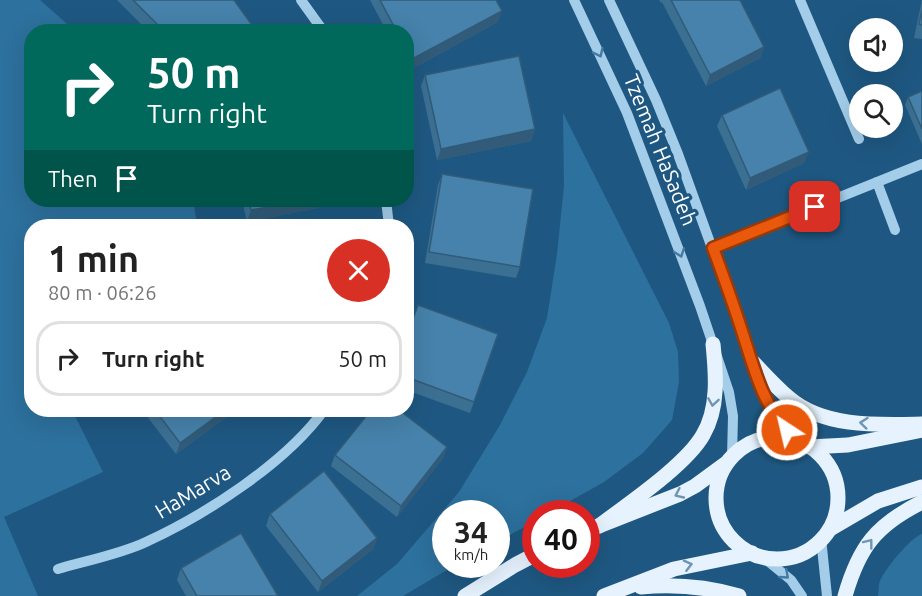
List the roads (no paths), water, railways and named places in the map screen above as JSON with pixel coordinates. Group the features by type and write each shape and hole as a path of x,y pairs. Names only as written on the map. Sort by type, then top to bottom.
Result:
{"main road":[{"path":"600,523 687,455 703,435 712,412 715,392 713,344"},
{"path":"753,362 790,399 830,417 878,424 922,423"},
{"path":"600,526 695,486 743,447 762,439 774,437 802,443 848,445 922,430"},
{"path":"802,443 814,449 829,465 838,488 837,509 826,534"},
{"path":"730,459 717,488 718,516 728,534 744,549 758,555"},
{"path":"614,592 674,569 758,555 784,558 797,555 816,545 826,534 878,501 922,487"},
{"path":"845,596 859,556 871,539 887,523 922,502"},
{"path":"465,596 522,561"},
{"path":"614,592 671,586 721,591 739,596"}],"street":[{"path":"301,0 318,24"},
{"name":"Tzemah HaSadeh","path":"574,0 627,113 713,344 729,392 733,416 730,459"},
{"name":"Tzemah HaSadeh","path":"609,0 656,100 713,248 768,403 778,421 802,443"},
{"path":"800,0 860,139"},
{"path":"713,248 922,164"},
{"path":"877,182 895,230"},
{"name":"HaMarva","path":"58,569 144,543 200,513 242,487 283,454 317,417"},
{"path":"826,534 827,596"},
{"path":"758,555 791,580 802,596"}]}
